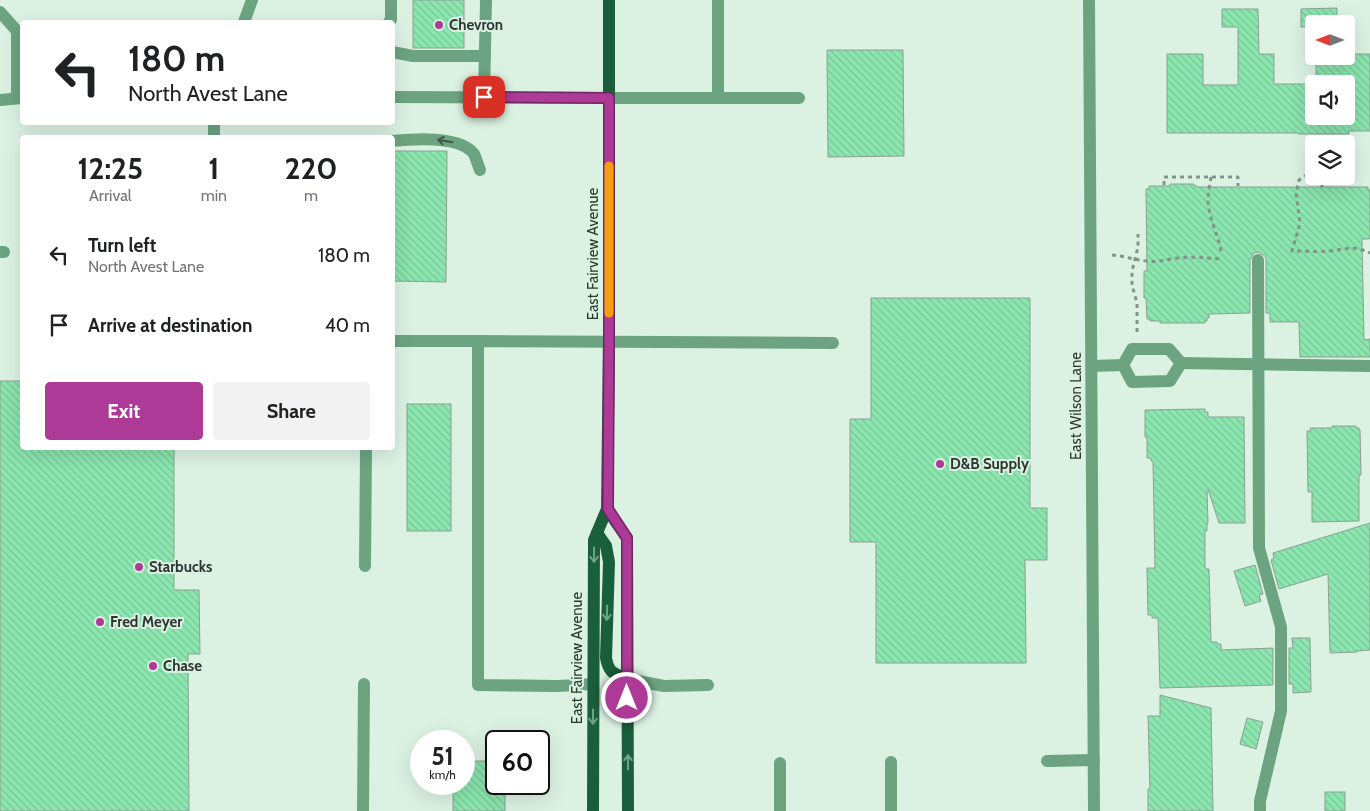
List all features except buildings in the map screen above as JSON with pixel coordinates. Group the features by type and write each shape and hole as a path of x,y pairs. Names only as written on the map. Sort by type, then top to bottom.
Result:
{"main road":[{"name":"East Fairview Avenue","path":"593,811 594,540 608,509 609,0"},
{"path":"608,509 627,538 628,811"},
{"path":"597,533 606,546 609,562 606,658 608,668 614,674 627,679"}],"street":[{"path":"245,20 252,0"},
{"path":"391,0 391,20"},
{"path":"484,97 486,0"},
{"path":"718,0 718,98"},
{"name":"East Wilson Lane","path":"1089,0 1094,811"},
{"path":"0,12 17,31 20,98 0,100"},
{"path":"395,53 413,56 485,56"},
{"path":"395,98 799,98"},
{"path":"395,141 434,140 464,146 474,154 480,170"},
{"path":"1258,260 1259,548 1281,627 1281,711 1260,801 1260,811"},
{"path":"395,341 833,344"},
{"path":"478,341 478,684 558,686 592,684"},
{"path":"1123,365 1132,350 1169,349 1181,363 1370,366"},
{"path":"1123,365 1132,382 1170,381 1181,363"},
{"path":"1092,366 1123,365"},
{"path":"365,566 366,450"},
{"path":"627,679 664,686 708,685"},
{"path":"363,811 364,684"},
{"path":"1047,761 1094,760"},
{"path":"891,762 891,811"},
{"path":"780,763 780,811"}],"path":[{"path":"1322,187 1322,177 1305,176 1299,180 1296,193 1300,222 1292,251 1329,251 1349,247 1370,253"},
{"path":"1164,185 1164,177 1238,177 1238,186"},
{"path":"1211,177 1208,200 1211,218 1221,251"},
{"path":"1137,335 1137,303 1132,285 1132,271 1138,247 1138,234"},
{"path":"1112,255 1158,262 1193,257 1221,259"}],"slow traffic":[{"path":"609,166 609,313"}],"place":[{"name":"Chevron","path":"439,25"},
{"name":"D&B Supply","path":"940,464"},
{"name":"Starbucks","path":"139,567"},
{"name":"Fred Meyer","path":"100,622"},
{"name":"Chase","path":"153,666"}],"route":[{"path":"484,97 609,98 608,509 627,538 627,698"}]}
